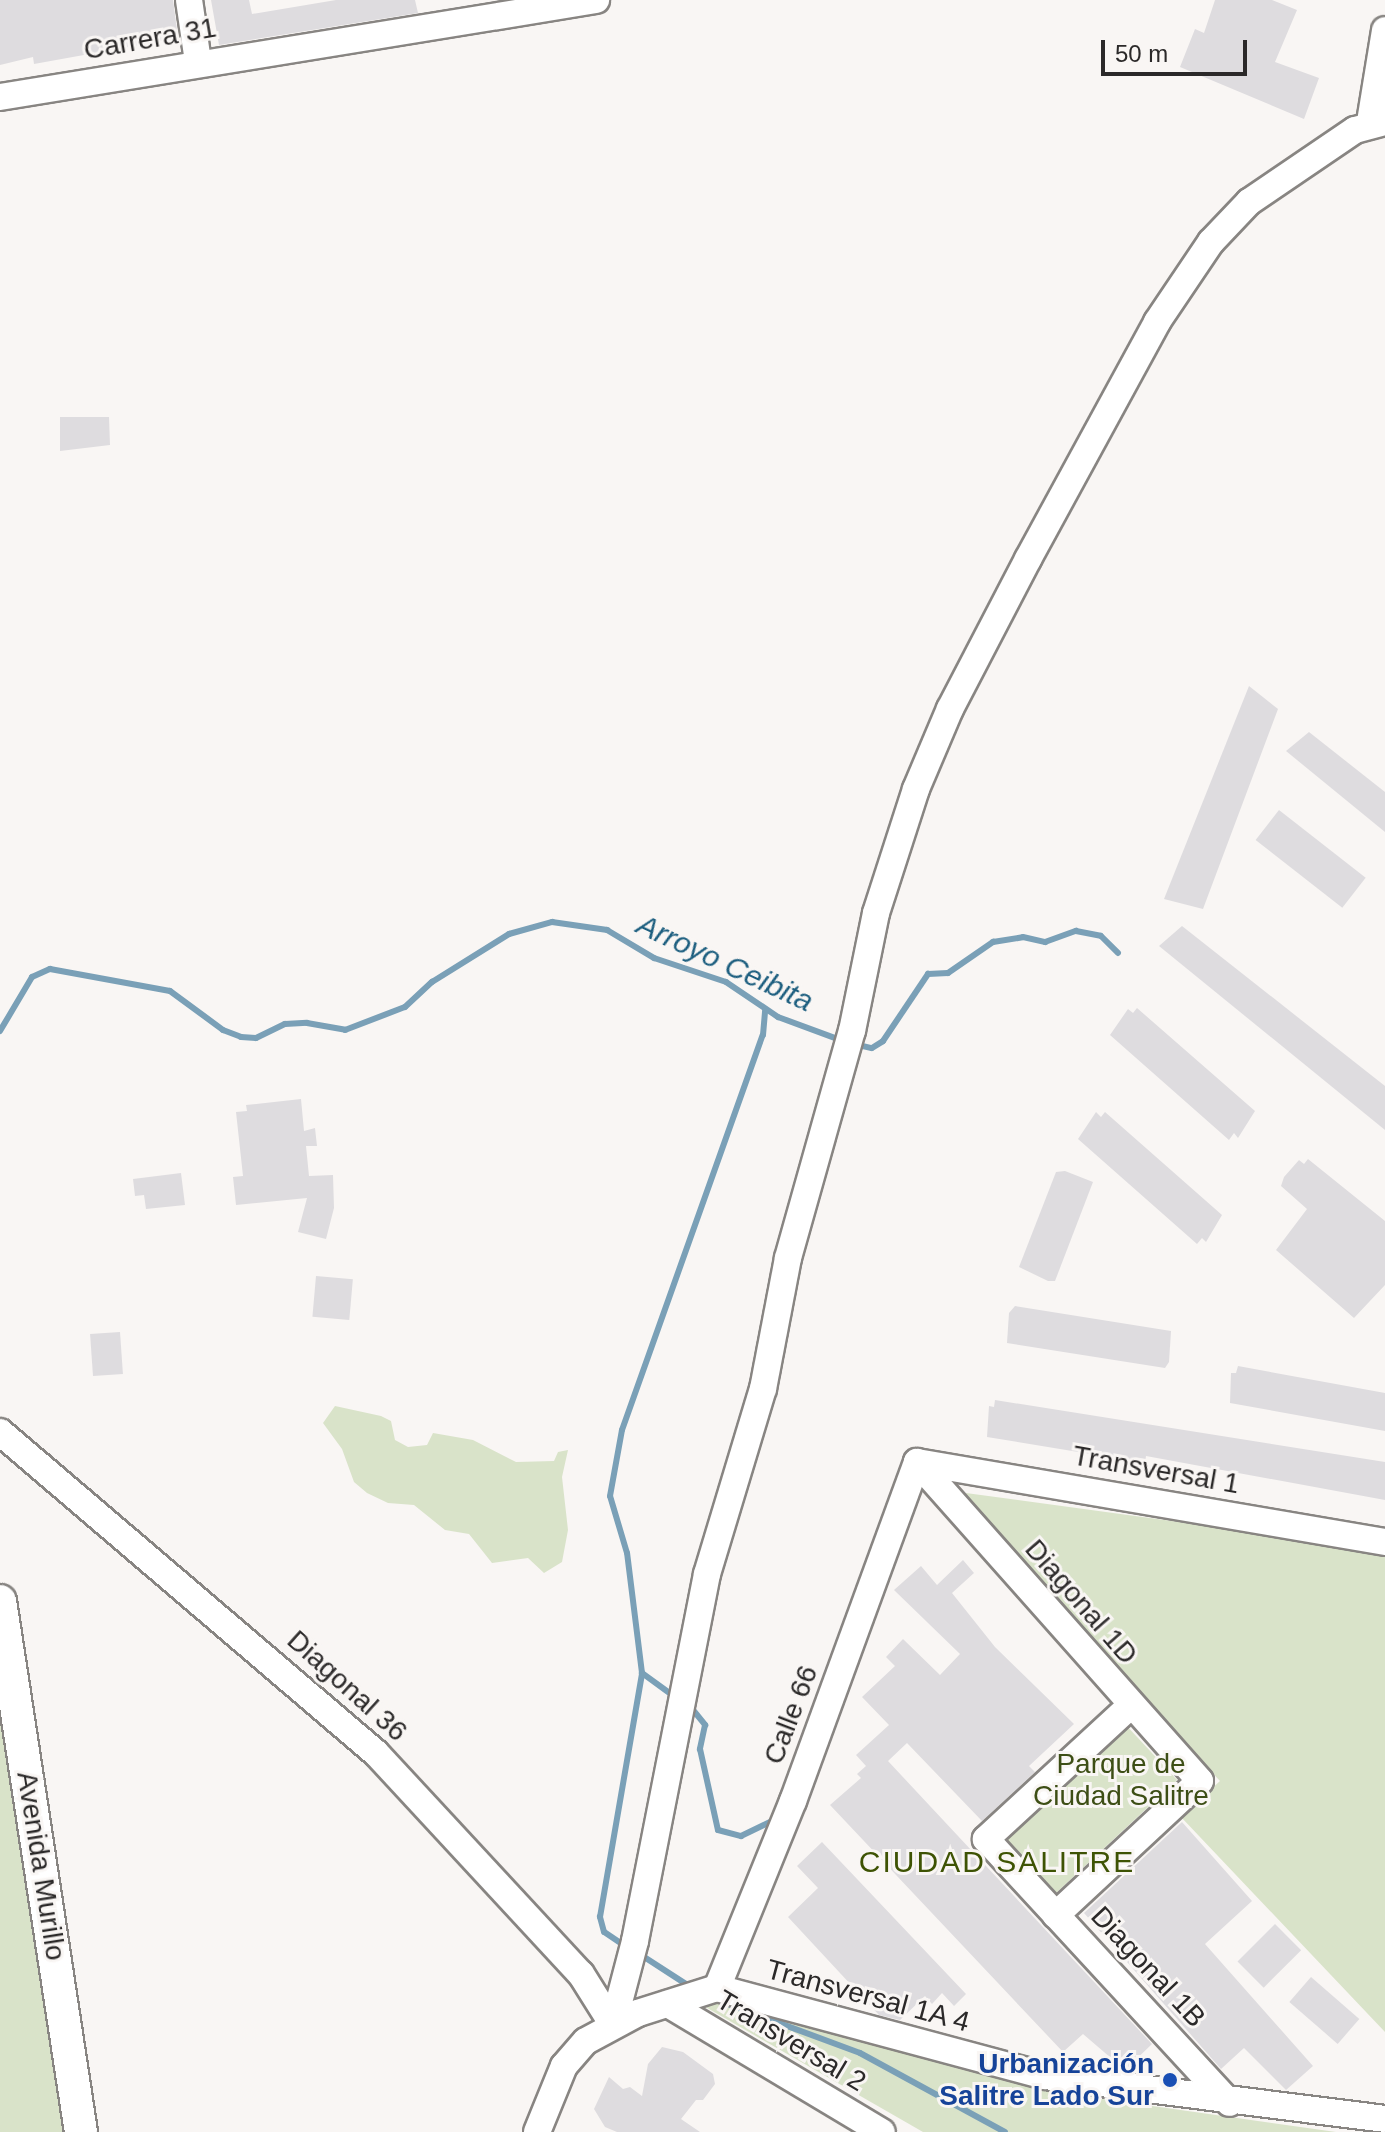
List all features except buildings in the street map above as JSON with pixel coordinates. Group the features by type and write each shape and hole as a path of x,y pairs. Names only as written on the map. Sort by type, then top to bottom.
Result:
{"main road":[{"name":"Avenida Murillo","path":"0,1601 81,2132"}],"street":[{"path":"189,0 198,62"},
{"name":"Carrera 31","path":"0,97 198,62 596,0"},
{"path":"613,2025 632,1949 679,1700 707,1574 763,1389 788,1258 848,1042 876,913 916,789 950,709 1157,322 1211,242 1249,202 1378,122 1385,30"},
{"name":"Diagonal 36","path":"0,1432 376,1753 581,1974 613,2025"},
{"name":"Transversal 1","path":"917,1462 1385,1542"},
{"name":"Diagonal 1D","path":"917,1462 1129,1707 1200,1781 1056,1915"},
{"name":"Calle 66","path":"717,1988 825,1719 917,1462"},
{"name":"Diagonal 1B","path":"1129,1707 986,1839 1230,2103"},
{"path":"537,2132 564,2066 586,2041 613,2025 717,1988"},
{"name":"Transversal 1A 4","path":"717,1988 1045,2076 1230,2103 1385,2119"},
{"name":"Transversal 2","path":"668,2004 882,2132"}],"green space":[{"path":"335,1406 391,1421 395,1440 408,1447 427,1445 433,1433 473,1440 516,1462 554,1461 558,1452 568,1450 562,1477 568,1530 562,1562 544,1573 528,1558 492,1563 469,1534 445,1530 414,1505 388,1503 367,1493 354,1482 342,1449 323,1423"},
{"path":"951,1491 1385,1550 1385,2032 1181,1817 1220,1781"},
{"path":"0,1682 69,2132 0,2132"},
{"name":"Parque de Ciudad Salitre","path":"1124,1723 1177,1780 1051,1897 998,1840"},
{"path":"719,1992 1047,2091 1336,2132 923,2132 702,2005"}],"waterway":[{"name":"Arroyo Ceibita","path":"0,1031 32,977 50,969 170,991 223,1030 241,1037 256,1038 285,1024 307,1023 345,1030 405,1007 432,982 509,934 552,922 607,930 654,958 726,982 778,1017 843,1041"},
{"name":"Arroyo Ceibita","path":"854,1044 872,1048 883,1041 928,974 948,973 993,942 1023,937 1045,942 1076,931 1101,936 1118,953"},
{"path":"675,1697 642,1673 627,1553 610,1496 622,1430 763,1035 765,1010"},
{"path":"625,1946 604,1932 600,1917 642,1673"},
{"path":"689,1705 705,1725 700,1749 718,1830 741,1836 778,1818"},
{"path":"638,1953 689,1986"},
{"path":"725,2003 860,2053 1005,2132"}],"place":[{"name":"Urbanización Salitre Lado Sur","path":"1170,2080"}],"district":[{"name":"CIUDAD SALITRE","path":"997,1862"}]}
